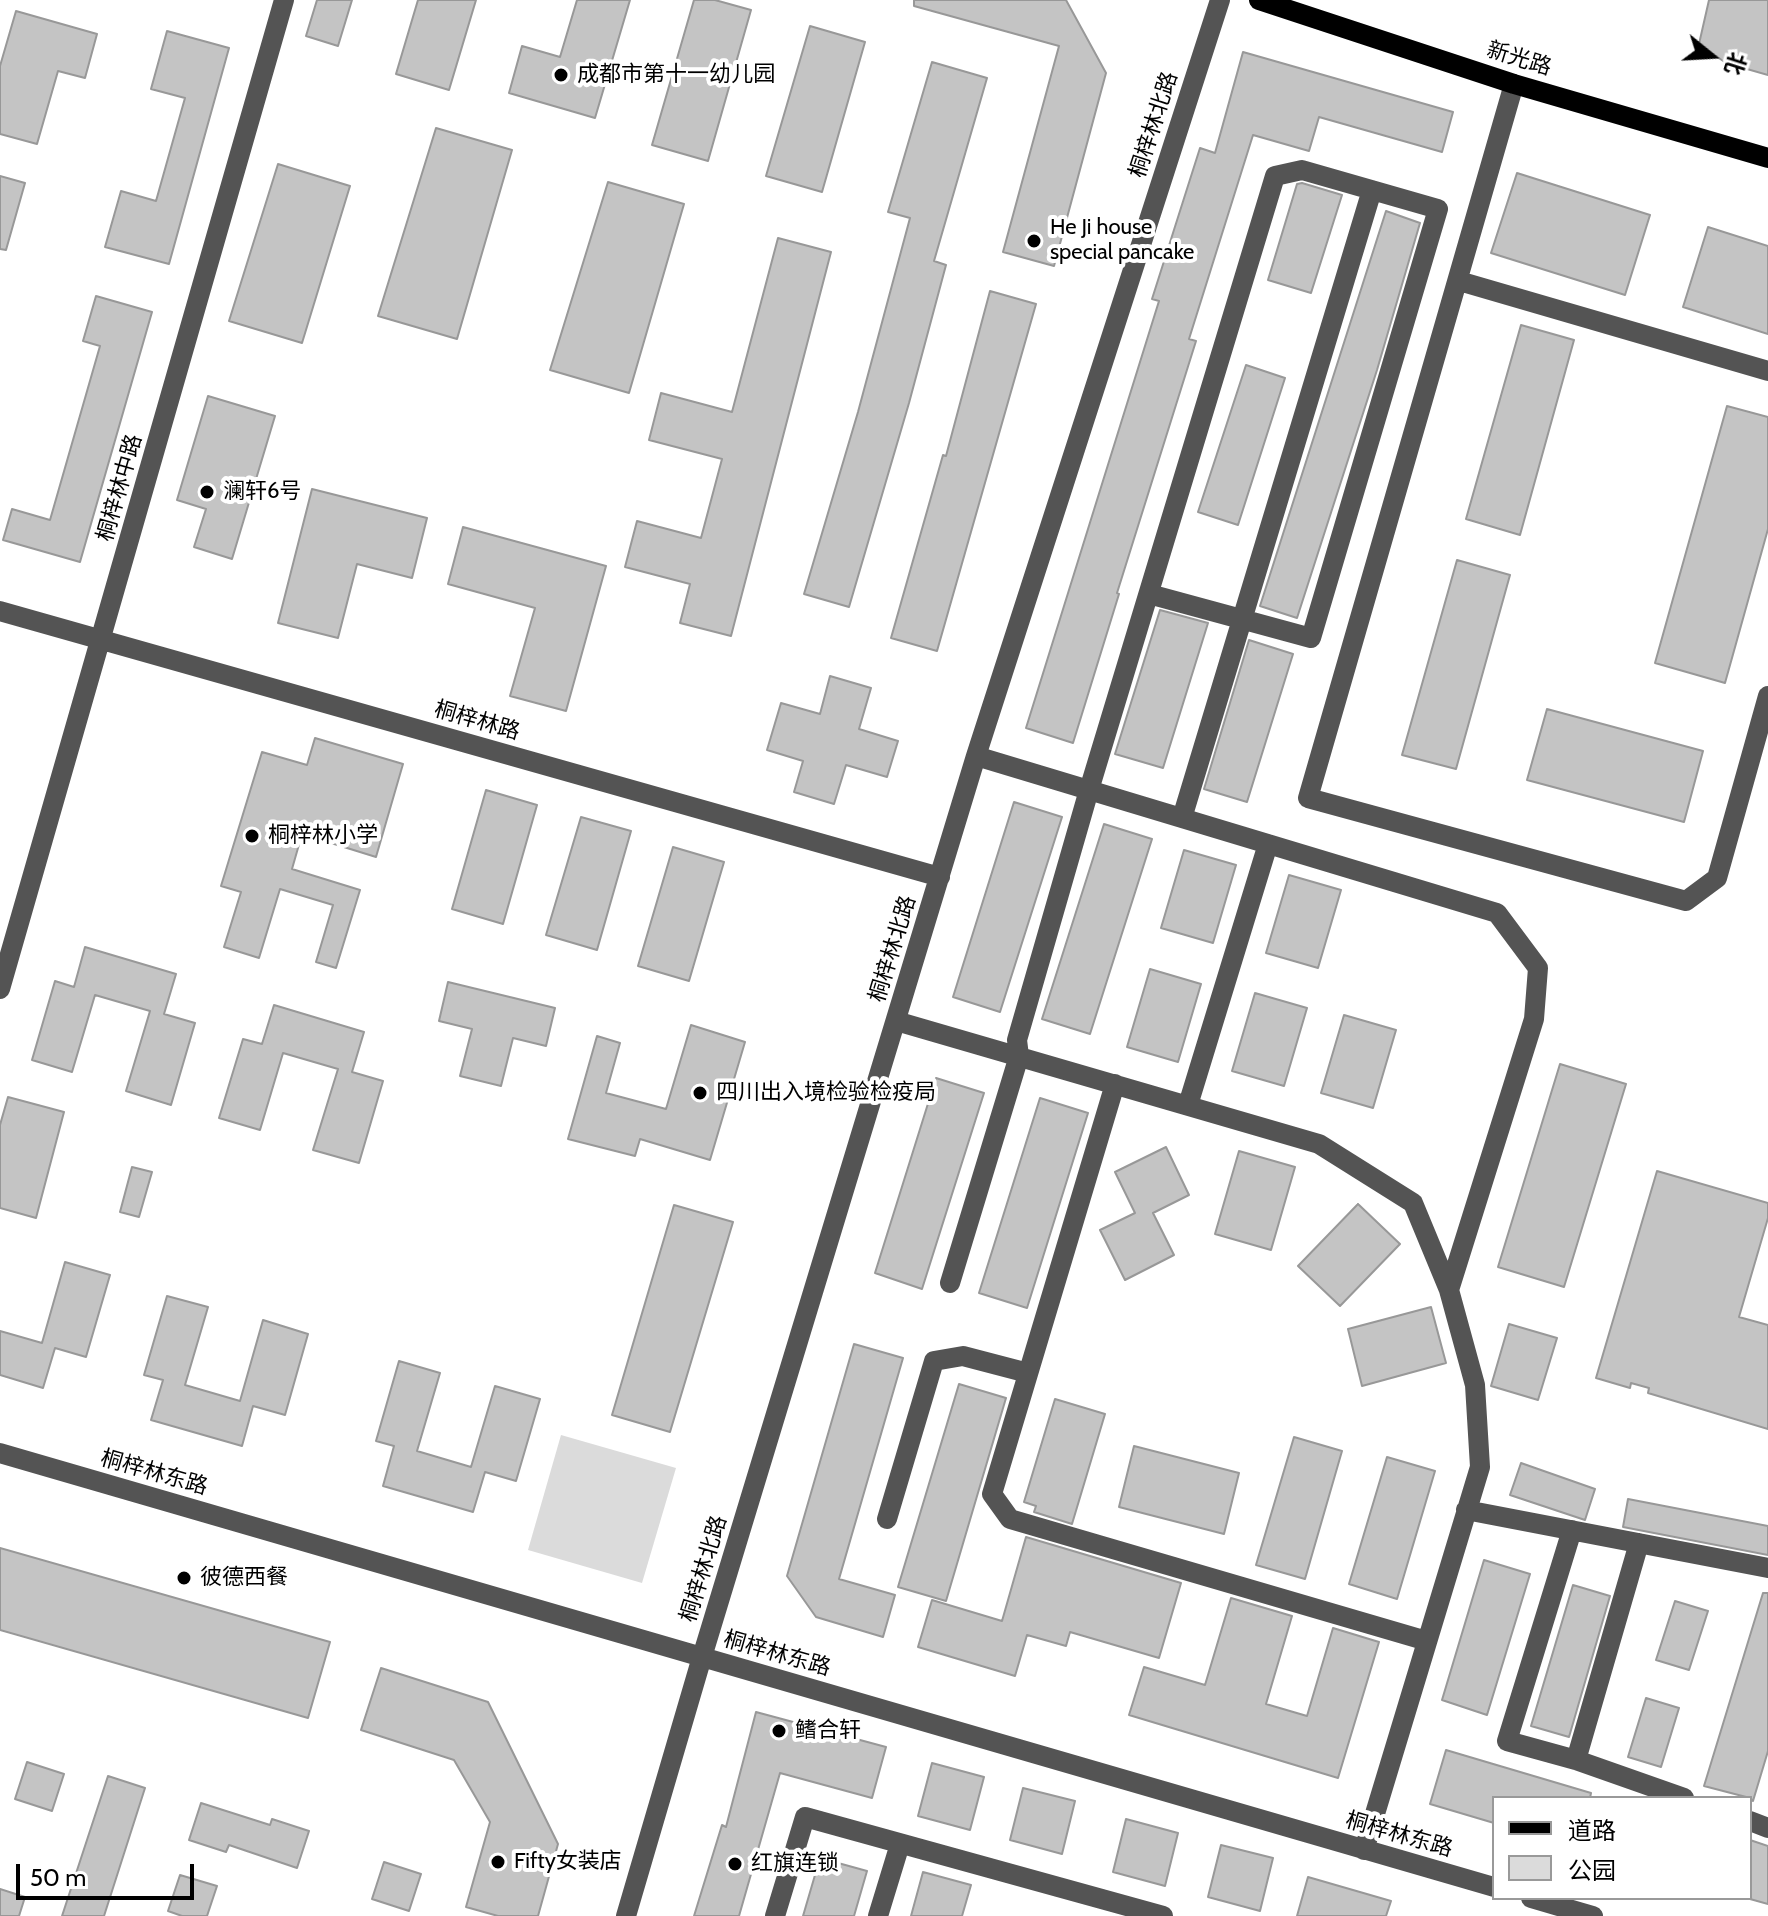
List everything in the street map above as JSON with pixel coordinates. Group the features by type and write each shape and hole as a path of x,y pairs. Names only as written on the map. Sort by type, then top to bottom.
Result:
{"main road":[{"name":"新光路","path":"1259,0 1514,84 1768,158"}],"street":[{"name":"桐梓林中路","path":"0,989 284,0"},
{"name":"桐梓林北路","path":"626,1916 976,756 1220,0"},
{"path":"1514,84 1308,798 1686,901 1717,878 1768,696"},
{"path":"950,1283 1019,1056 1017,1040 1089,790 1275,176 1302,170 1438,209 1311,638 1149,594"},
{"path":"1182,818 1372,190"},
{"path":"1459,281 1768,371"},
{"name":"桐梓林路","path":"0,611 940,877"},
{"path":"976,756 1497,913 1538,968 1534,1019 1449,1290"},
{"path":"1188,1105 1268,844"},
{"path":"896,1021 1319,1144 1413,1203 1449,1290 1475,1385 1480,1467 1364,1850"},
{"path":"1115,1084 992,1494 1010,1519 1427,1641"},
{"path":"887,1519 934,1361 963,1356 1028,1373"},
{"name":"桐梓林东路","path":"0,1453 1492,1886"},
{"path":"1466,1510 1768,1568"},
{"path":"1572,1530 1507,1741 1576,1760 1678,1796"},
{"path":"1576,1760 1639,1543"},
{"path":"775,1916 805,1817 1163,1916"},
{"path":"878,1916 900,1844"},
{"path":"1535,1900 1557,1911 1593,1916"}],"green space":[{"path":"561,1435 676,1468 642,1583 528,1550"}],"building":[{"path":"317,0 352,0 338,46 306,36"},
{"path":"418,0 476,0 449,90 396,74"},
{"name":"成都市第十一幼儿园","path":"577,0 630,0 595,118 509,93 522,46 560,57"},
{"path":"694,0 715,0 751,10 708,161 652,145"},
{"path":"914,0 1066,0 1106,73 1054,266 1003,252 1059,46 914,6"},
{"path":"1709,0 1768,0 1768,75 1726,63 1699,44"},
{"path":"16,11 97,34 85,78 58,71 37,144 0,134 0,66"},
{"path":"810,26 865,42 822,192 766,176"},
{"path":"167,31 229,48 169,264 105,247 121,191 156,201 185,98 151,89"},
{"path":"1243,52 1453,112 1442,152 1319,117 1309,151 1253,135 1189,339 1196,341 1073,743 1026,728 1159,301 1152,299 1200,148 1215,153"},
{"path":"932,62 987,78 934,261 946,265 849,607 804,594 858,412 910,218 888,212"},
{"path":"436,128 512,150 457,339 378,316"},
{"path":"278,164 350,186 302,343 229,321"},
{"path":"1517,173 1650,215 1625,295 1491,253"},
{"path":"0,176 25,183 6,250 0,249"},
{"path":"608,182 684,204 629,393 550,370"},
{"path":"1297,184 1342,195 1311,293 1268,280"},
{"path":"1386,211 1420,223 1377,370 1297,618 1260,606"},
{"path":"1708,227 1768,246 1768,334 1683,307"},
{"path":"778,238 831,252 731,636 680,623 690,584 625,567 637,521 701,538 722,459 649,440 661,393 732,412"},
{"path":"990,291 1036,304 937,651 891,638 943,455 946,456"},
{"path":"96,296 152,312 80,562 3,540 12,509 50,520 100,346 83,341"},
{"path":"1521,325 1574,340 1520,535 1466,519"},
{"path":"1246,365 1285,378 1238,525 1198,512"},
{"path":"208,396 275,416 232,559 194,547 206,509 177,500"},
{"path":"1727,406 1768,417 1768,529 1725,683 1655,663"},
{"path":"312,489 427,518 412,578 357,564 338,638 278,623"},
{"path":"463,527 606,566 566,711 510,696 535,608 448,584"},
{"path":"1457,560 1510,575 1456,769 1402,755"},
{"path":"1160,610 1208,623 1163,768 1115,754"},
{"path":"1249,640 1293,654 1247,802 1204,789"},
{"path":"830,676 871,688 859,729 898,741 887,777 846,765 834,804 794,792 803,761 767,750 781,703 820,714"},
{"path":"1547,709 1703,751 1684,822 1527,780"},
{"path":"315,738 403,764 376,857 302,834 292,869 360,890 336,968 316,962 333,905 280,889 259,958 224,947 241,892 221,886 262,752 307,765"},
{"path":"486,790 537,805 503,924 452,909"},
{"path":"1014,802 1062,817 1000,1012 953,997"},
{"path":"581,817 631,831 597,950 546,935"},
{"path":"1104,824 1152,839 1090,1034 1042,1019"},
{"path":"673,847 724,862 689,981 638,966"},
{"path":"1184,850 1236,865 1213,943 1161,928"},
{"path":"1289,875 1341,890 1318,968 1266,953"},
{"path":"85,947 176,974 164,1014 195,1023 171,1105 126,1091 150,1011 95,995 72,1072 32,1060 55,981 74,987"},
{"path":"1150,969 1201,984 1178,1062 1127,1047"},
{"path":"448,982 555,1008 546,1046 513,1038 501,1086 460,1076 472,1029 439,1021"},
{"path":"1255,993 1307,1008 1284,1086 1232,1071"},
{"path":"274,1005 364,1032 352,1072 383,1081 359,1163 313,1150 338,1069 283,1053 260,1130 219,1118 243,1039 262,1044"},
{"path":"1344,1015 1396,1030 1373,1108 1321,1093"},
{"path":"691,1025 745,1042 710,1160 640,1139 635,1156 568,1139 597,1036 620,1043 606,1093 666,1109"},
{"path":"1560,1064 1626,1084 1564,1287 1498,1267"},
{"path":"936,1078 984,1093 922,1289 875,1273"},
{"path":"8,1097 64,1112 36,1218 0,1208 0,1125"},
{"path":"1040,1098 1088,1113 1027,1308 979,1293"},
{"path":"1166,1147 1189,1195 1153,1213 1174,1255 1125,1280 1100,1230 1135,1213 1115,1172"},
{"path":"1239,1151 1295,1167 1271,1250 1215,1234"},
{"path":"132,1167 152,1172 139,1217 120,1212"},
{"path":"1657,1171 1768,1203 1768,1218 1739,1317 1768,1325 1768,1429 1648,1393 1649,1388 1631,1383 1630,1388 1596,1378"},
{"path":"1358,1204 1400,1244 1340,1306 1298,1266"},
{"path":"674,1205 733,1222 670,1432 612,1415"},
{"path":"65,1262 110,1275 86,1357 55,1348 43,1388 0,1375 0,1331 42,1343"},
{"path":"167,1296 208,1307 185,1385 240,1401 263,1320 308,1334 285,1415 253,1406 242,1446 151,1420 163,1380 144,1375"},
{"path":"1431,1307 1446,1363 1362,1386 1348,1329"},
{"path":"1509,1324 1557,1338 1538,1400 1491,1386"},
{"path":"854,1344 903,1358 839,1579 895,1595 883,1637 816,1617 787,1576"},
{"path":"399,1361 440,1373 417,1451 471,1467 495,1386 540,1399 516,1481 485,1472 473,1512 383,1486 394,1446 376,1441"},
{"path":"959,1384 1006,1398 946,1601 898,1587"},
{"path":"1055,1399 1105,1414 1072,1524 1034,1512 1036,1506 1024,1502"},
{"path":"1294,1437 1342,1451 1305,1579 1256,1565"},
{"path":"1134,1446 1239,1473 1224,1534 1119,1507"},
{"path":"1387,1457 1435,1471 1397,1599 1349,1584"},
{"path":"1521,1463 1595,1489 1585,1520 1510,1495"},
{"path":"1628,1499 1768,1526 1768,1555 1623,1527"},
{"path":"1026,1537 1181,1583 1159,1658 1070,1632 1066,1646 1027,1635 1015,1676 918,1647 932,1600 1002,1621"},
{"path":"0,1548 330,1642 308,1718 0,1630"},
{"path":"1484,1560 1530,1574 1487,1715 1442,1700"},
{"path":"1573,1585 1610,1596 1569,1737 1531,1726"},
{"path":"1763,1593 1768,1593 1768,1751 1753,1801 1752,1796 1704,1786"},
{"path":"1231,1598 1292,1616 1266,1704 1307,1716 1333,1628 1379,1642 1338,1778 1129,1715 1144,1667 1205,1685"},
{"path":"1675,1601 1708,1611 1689,1670 1656,1660"},
{"path":"381,1668 488,1702 558,1844 538,1916 498,1916 466,1907 490,1822 454,1760 361,1730"},
{"path":"1646,1698 1679,1708 1661,1767 1628,1757"},
{"path":"756,1712 886,1747 872,1798 780,1773 739,1916 694,1916 722,1825 726,1827"},
{"path":"1446,1750 1591,1793 1590,1796 1492,1796 1492,1822 1430,1804"},
{"path":"27,1762 64,1774 52,1811 15,1799"},
{"path":"932,1763 984,1777 970,1830 918,1816"},
{"path":"108,1776 145,1788 104,1916 62,1916"},
{"path":"1023,1788 1075,1801 1062,1854 1010,1840"},
{"path":"201,1803 270,1825 272,1819 309,1831 297,1868 229,1845 226,1852 189,1840"},
{"path":"1126,1819 1178,1833 1165,1886 1113,1872"},
{"path":"1752,1841 1768,1846 1768,1904 1752,1900"},
{"path":"1221,1845 1273,1858 1260,1911 1208,1897"},
{"path":"820,1858 867,1871 854,1916 803,1916"},
{"path":"384,1862 421,1874 409,1911 372,1899"},
{"path":"923,1872 971,1885 962,1916 911,1916"},
{"path":"180,1875 217,1886 207,1916 182,1916 168,1911"},
{"path":"1308,1877 1391,1901 1386,1916 1297,1916"},
{"path":"0,1889 25,1897 19,1916 0,1916"}],"place":[{"name":"成都市第十一幼儿园","path":"561,75"},
{"name":"He Ji house special pancake","path":"1034,241"},
{"name":"澜轩6号","path":"207,492"},
{"name":"桐梓林小学","path":"252,836"},
{"name":"四川出入境检验检疫局","path":"700,1093"},
{"name":"彼德西餐","path":"184,1578"},
{"name":"鳍合轩","path":"779,1731"},
{"name":"Fifty女装店","path":"498,1862"},
{"name":"红旗连锁","path":"735,1864"}]}
